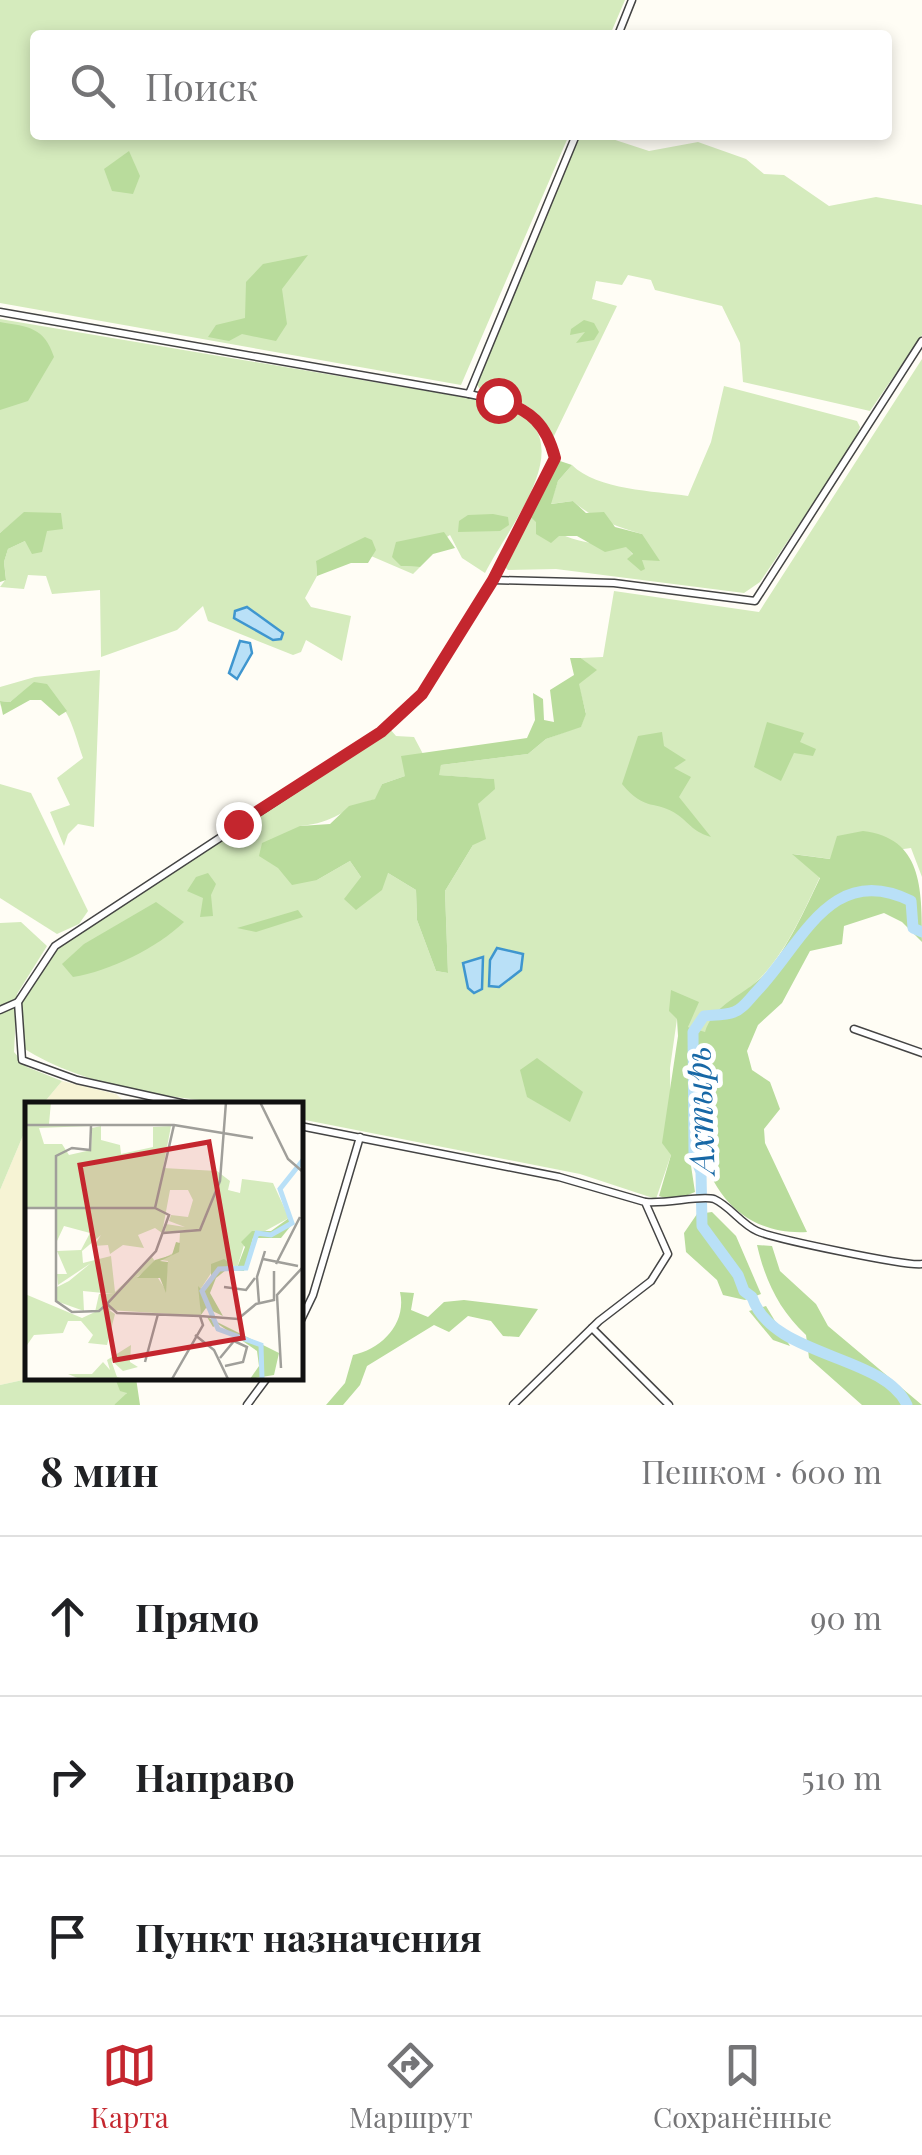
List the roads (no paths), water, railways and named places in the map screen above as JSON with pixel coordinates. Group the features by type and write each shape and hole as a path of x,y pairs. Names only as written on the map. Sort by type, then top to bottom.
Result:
{"street":[{"path":"620,30 632,0"},
{"path":"469,394 574,140"},
{"path":"0,312 469,394 522,408 543,425 555,458 493,580 422,694 381,732 56,946 18,1002 0,1010"},
{"path":"493,580 614,584 756,601 922,341"},
{"path":"18,1002 22,1060 77,1080 176,1102"},
{"path":"854,1029 922,1053"},
{"path":"302,1126 602,1186 645,1202 674,1204 700,1196 716,1200 754,1230 910,1267 922,1264"},
{"path":"302,1318 313,1294 360,1137"},
{"path":"513,1405 592,1328 661,1270 668,1254 645,1202"},
{"path":"592,1328 669,1405"},
{"path":"246,1405 265,1380"}],"water":[{"path":"247,607 283,633 281,639 273,640 234,618 235,611"},
{"path":"240,641 250,643 252,653 237,679 229,673"},
{"path":"497,948 523,954 521,970 499,987 489,986 490,960"},
{"path":"483,957 482,989 474,993 468,988 463,963"}],"waterway":[{"name":"Ахтырь","path":"907,1405 895,1388 876,1375 804,1345 763,1317 702,1226 701,1172 694,1154 693,1032 704,1016 731,1013 743,1006 804,931 839,900 860,892 883,891 911,901 913,928 922,932"}]}
